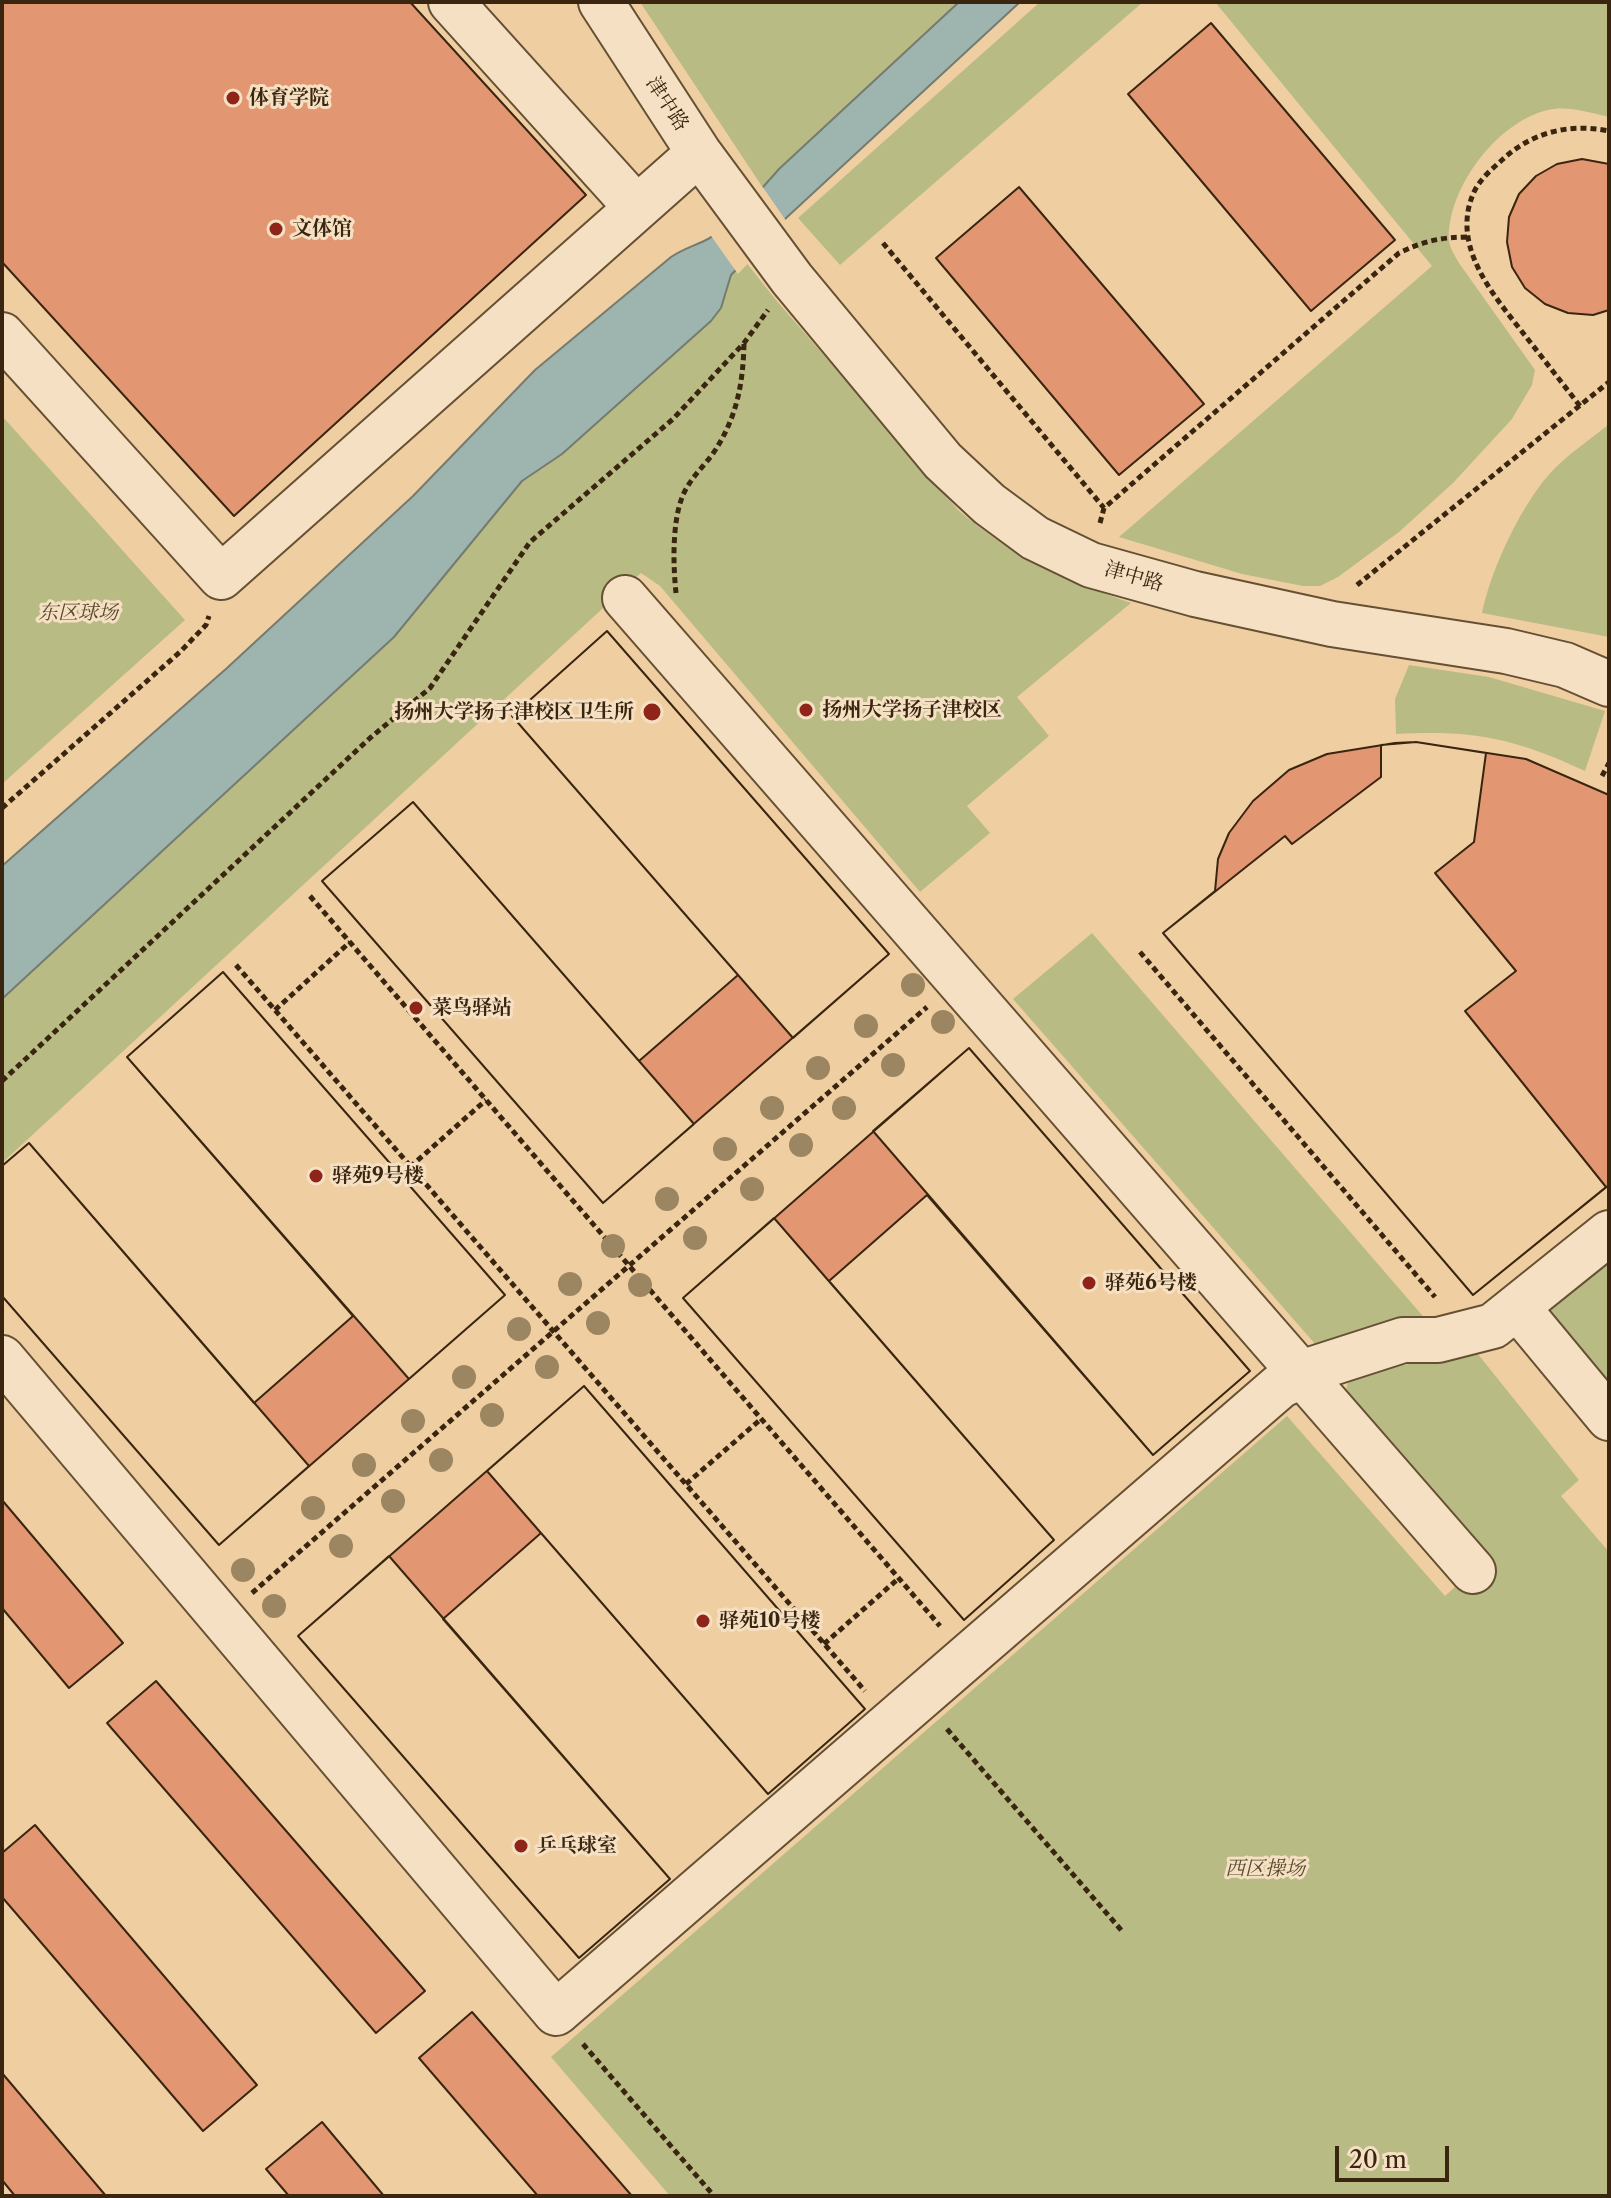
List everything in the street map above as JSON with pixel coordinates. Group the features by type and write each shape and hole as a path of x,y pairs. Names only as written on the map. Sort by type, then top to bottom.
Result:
{"lane":[{"path":"451,2 637,208"},
{"name":"津中路","path":"601,2 735,204 920,436 989,504 1035,538 1091,565 1195,594 1314,620 1506,651 1565,665 1609,684"},
{"path":"2,335 221,577 699,153"},
{"path":"625,598 1473,1571"},
{"path":"2,1358 556,2013 1280,1386 1302,1375 1403,1340 1438,1340 1493,1326 1609,1233"},
{"path":"1517,1307 1609,1418"}],"path":[{"path":"1580,406 1488,287 1475,260 1469,237 1468,212 1475,190 1490,171 1511,152 1536,136 1560,129 1609,131"},
{"path":"1091,565 1104,508 1399,253 1418,243 1441,237 1469,237"},
{"path":"883,243 1104,508"},
{"path":"2,1081 370,738 430,688 530,542 673,419 744,343 743,382 730,424 682,498 672,557 676,596"},
{"path":"1314,620 1609,382"},
{"path":"2,808 180,652 206,625 221,577"},
{"path":"1602,776 1609,763"},
{"path":"310,896 967,1657"},
{"path":"275,1010 350,942"},
{"path":"1140,952 1467,1335"},
{"path":"236,965 824,1644 906,1710 1122,1931"},
{"path":"222,1618 958,980"},
{"path":"410,1167 486,1100"},
{"path":"686,1484 761,1419"},
{"path":"824,1644 899,1578"},
{"path":"556,2013 714,2196"}],"green space":[{"path":"640,2 961,2 763,188"},
{"path":"1040,2 1143,2 840,265 798,218"},
{"path":"1215,2 1609,2 1609,117 1554,109 1515,125 1480,158 1467,178 1450,220 1449,241 1453,252 1535,370 1532,385 1512,419 1453,483 1399,532 1338,577 1320,586 1303,586 1242,574 1119,537 1432,266"},
{"path":"745,261 958,510 999,541 1040,566 1131,603 1017,697 1049,736 967,806 990,833 920,892 660,586 641,573 2,1163 2,999 394,637 522,481 562,454 726,295 731,275"},
{"name":"东区球场","path":"2,416 185,620 2,784"},
{"path":"1609,424 1609,637 1482,613 1501,556 1531,498 1555,468"},
{"path":"1409,665 1489,677 1605,711 1585,771 1536,751 1493,739 1449,733 1396,734 1395,699"},
{"path":"1092,933 1428,1322 1316,1345 1013,999"},
{"path":"1609,1253 1609,1387 1543,1308"},
{"name":"西区操场","path":"1477,1353 1579,1480 1561,1496 1609,1552 1609,2196 670,2196 551,2057 1287,1416 1445,1596 1473,1571 1345,1394 1348,1382 1361,1372"}],"water":[{"path":"959,2 1020,2 785,219 731,275 721,308 711,321 562,454 522,481 394,637 2,999 2,866 227,668 413,496 535,370 671,257 723,228 779,169"}],"pier":[{"path":"762,186 787,222 738,274 709,233"}],"building":[{"name":"文体馆","path":"2,2 410,2 586,195 234,516 2,262"},
{"path":"1211,23 1395,240 1311,311 1128,94"},
{"path":"1582,159 1609,164 1609,310 1593,315 1568,313 1545,304 1525,288 1512,267 1507,242 1509,217 1519,194 1536,176 1557,164"},
{"path":"1019,187 1204,404 1119,475 936,258"},
{"path":"607,631 889,954 603,1203 322,881 413,802 639,1061 738,975 512,716"},
{"path":"607,631 889,954 793,1038 512,716"},
{"path":"1416,742 1526,759 1609,795 1609,1185 1473,1295 1163,933 1285,836 1292,844 1381,777 1381,745"},
{"path":"1416,742 1486,753 1474,842 1435,873 1516,971 1465,1011 1606,1187 1473,1295 1163,933 1215,891 1218,859 1229,833 1253,801 1289,770 1327,754"},
{"path":"413,802 694,1124 603,1203 322,881"},
{"path":"223,972 505,1295 219,1545 2,1296 2,1166 29,1143 254,1403 353,1316 127,1057"},
{"name":"驿苑9号楼","path":"223,972 505,1295 409,1379 127,1057"},
{"path":"969,1048 1250,1371 1153,1455 927,1195 829,1281 1054,1540 964,1620 683,1298"},
{"name":"驿苑6号楼","path":"969,1048 1250,1371 1153,1455 873,1131"},
{"path":"29,1143 309,1466 219,1545 2,1296 2,1166"},
{"path":"774,1218 1054,1540 964,1620 683,1298"},
{"path":"584,1386 865,1709 768,1794 541,1533 443,1619 670,1879 579,1958 298,1636"},
{"name":"驿苑10号楼","path":"584,1386 865,1709 768,1794 487,1471"},
{"path":"2,1500 123,1643 69,1688 2,1608"},
{"path":"389,1556 670,1879 579,1958 298,1636"},
{"path":"156,1681 425,1991 376,2033 107,1723"},
{"path":"35,1825 257,2085 203,2131 2,1897 2,1853"},
{"path":"472,2012 632,2196 538,2196 419,2058"},
{"path":"2,2073 106,2196 15,2196 2,2180"},
{"path":"322,2122 384,2196 289,2196 266,2169"}],"place":[{"name":"体育学院","path":"233,98"},
{"name":"文体馆","path":"276,229"},
{"name":"扬州大学扬子津校区","path":"806,710"},
{"name":"扬州大学扬子津校区卫生所","path":"652,712"},
{"name":"菜鸟驿站","path":"416,1008"},
{"name":"驿苑9号楼","path":"316,1176"},
{"name":"驿苑6号楼","path":"1089,1283"},
{"name":"驿苑10号楼","path":"703,1621"},
{"name":"乒乓球室","path":"521,1846"}]}
